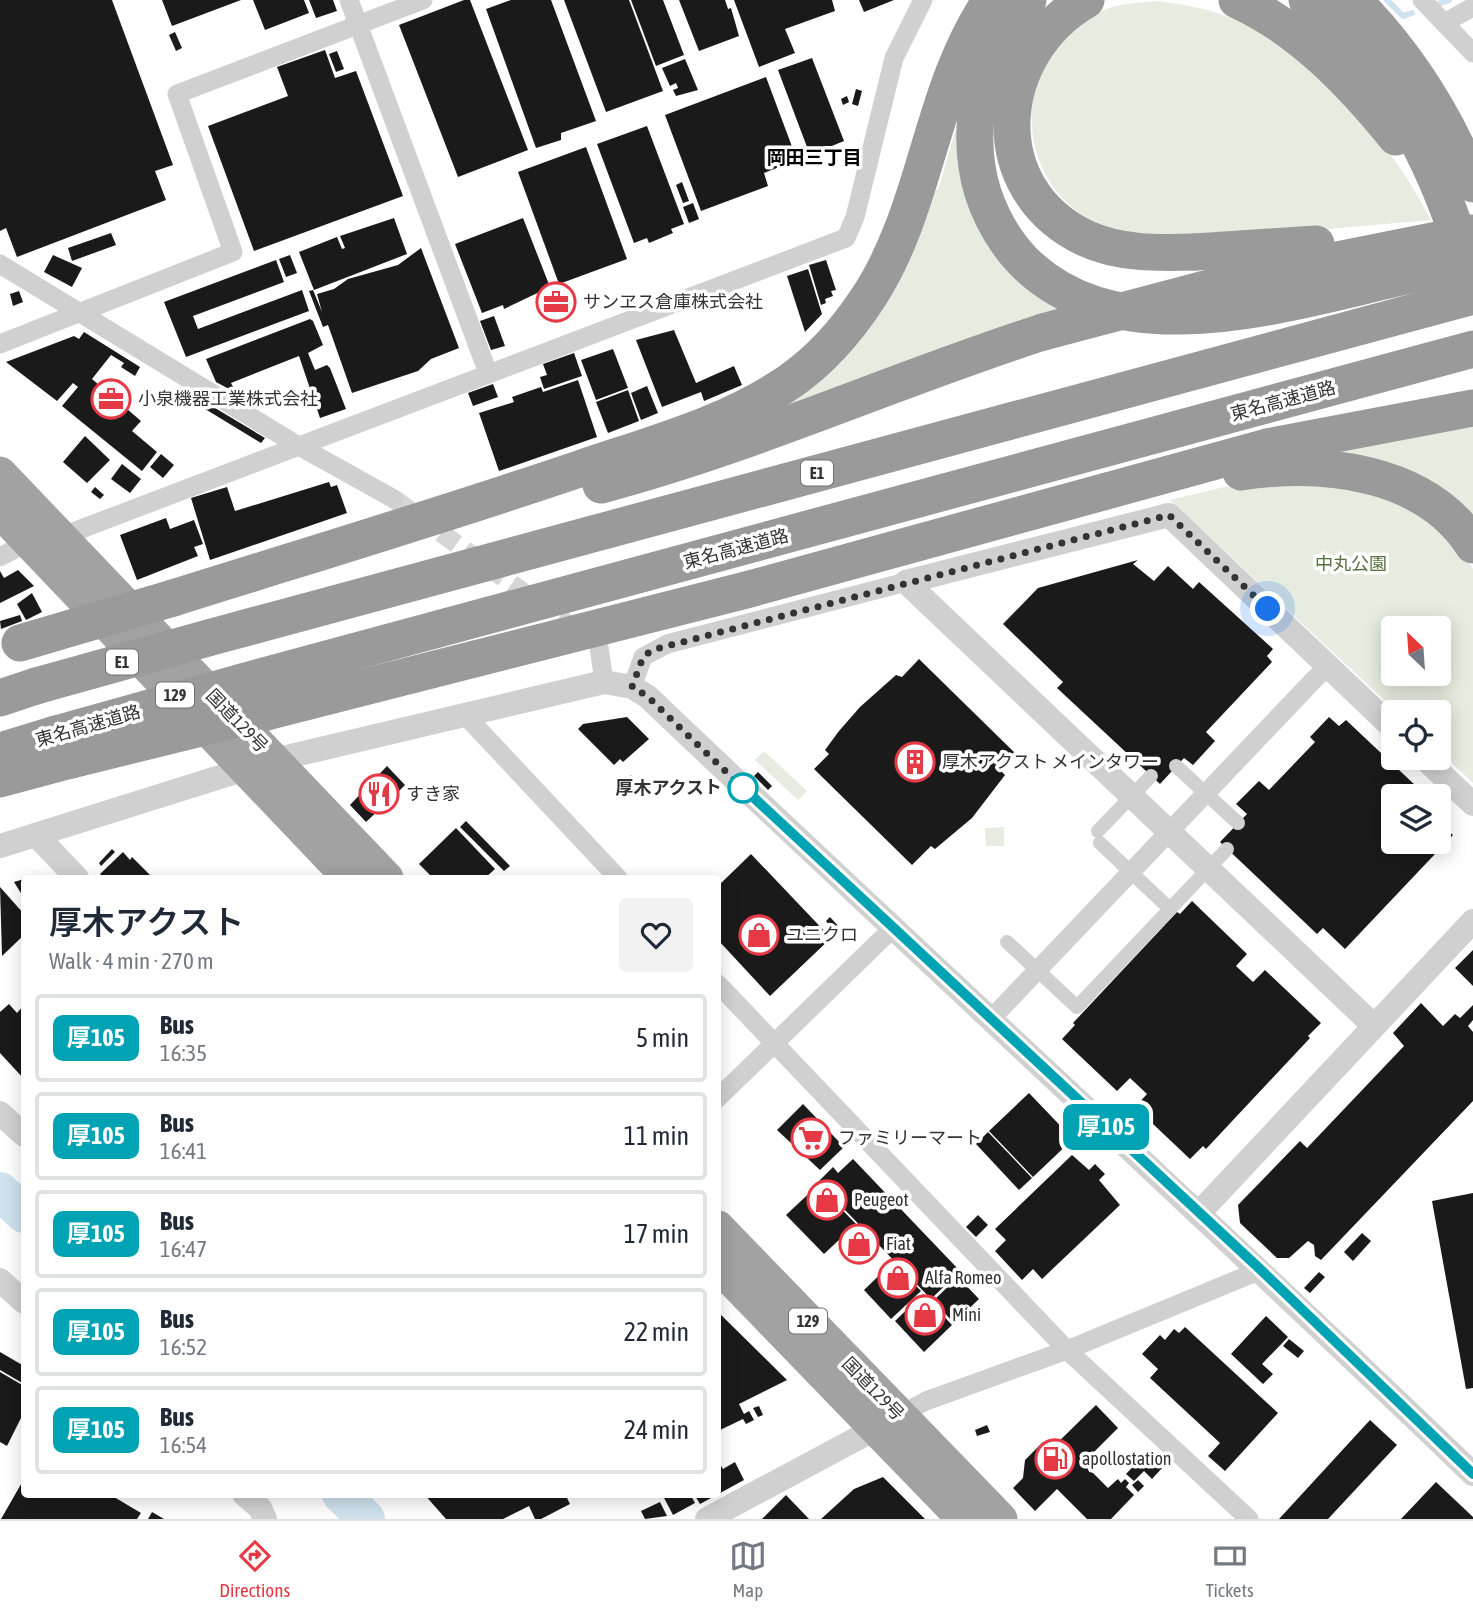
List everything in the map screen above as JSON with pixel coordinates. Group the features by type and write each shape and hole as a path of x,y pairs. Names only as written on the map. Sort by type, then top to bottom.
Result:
{"highway":[{"path":"0,650 469,506 672,437 743,408 791,381 812,364 851,323 885,269 900,236 950,77 975,24 991,0"},
{"path":"1028,0 1007,27 986,71 978,97 974,151 987,204 999,229 1015,253 1054,286 1100,306 1159,317 1188,317 1268,304 1473,260"},
{"path":"1086,0 1048,30 1035,46 1017,84 1012,114 1013,142 1025,179 1048,211 1085,238 1132,251 1195,253 1378,240 1465,225"},
{"path":"1237,0 1293,34 1358,94 1402,144 1465,225"},
{"path":"1307,0 1363,56 1400,107 1465,225 1473,286"},
{"path":"1353,0 1415,72 1446,125 1473,184"},
{"path":"173,597 696,459 1043,332 1247,278 1465,225"},
{"name":"E1","path":"0,698 208,638 1473,296"},
{"name":"東名高速道路","path":"0,751 242,682 1473,349"},
{"path":"0,779 746,590 1065,505 1267,447 1473,408"},
{"path":"1065,505 1251,470 1339,471 1393,483 1416,492 1455,523 1473,545"},
{"name":"国道129号","path":"0,473 29,545"},
{"name":"国道129号","path":"0,512 29,545 259,764 384,875"},
{"name":"国道129号","path":"259,764 347,875"},
{"name":"国道129号","path":"721,1230 887,1423 963,1519"},
{"name":"国道129号","path":"721,1269 887,1423 1001,1519"}],"street":[{"path":"349,0 488,373"},
{"path":"0,344 233,252 177,94 423,0"},
{"path":"29,545 846,238 856,217 894,58 923,0"},
{"path":"1422,0 1459,15 1473,53"},
{"path":"0,264 297,445 394,499"},
{"path":"632,687 643,657 667,644 1169,515 1381,717"},
{"path":"905,582 1374,1026"},
{"path":"599,647 604,682"},
{"path":"990,1020 1327,666"},
{"path":"0,846 259,764 604,682 632,687 647,696 892,929 1261,1270 1473,1474"},
{"path":"464,714 615,875"},
{"path":"1176,766 1238,823"},
{"path":"1437,770 1473,804"},
{"path":"1151,775 1099,837 1170,909"},
{"path":"36,835 74,875"},
{"path":"1007,942 1077,1007 1227,849"},
{"path":"1199,1213 1473,921"},
{"path":"721,1095 892,929"},
{"path":"721,987 1067,1350 1249,1519"},
{"path":"0,1113 21,1132"},
{"path":"707,1519 926,1401 1067,1350 1261,1270"},
{"path":"0,1280 21,1299"},
{"path":"249,1498 260,1508 265,1519"}],"green space":[{"path":"1157,1 1220,14 1254,29 1316,72 1369,126 1413,188 1431,220 1195,240 1130,234 1109,228 1075,210 1051,184 1037,153 1032,120 1036,86 1049,55 1072,29 1110,8"},
{"path":"962,108 1002,259 1029,290 1074,311 736,428 777,405 922,206 939,187"},
{"path":"1473,421 1473,524 1427,479 1393,464 1325,452"},
{"name":"中丸公園","path":"1291,480 1412,502 1453,534 1473,569 1473,783 1451,762 1451,700 1384,700 1170,500 1224,487"},
{"path":"764,751 807,791 798,800 755,760"},
{"path":"1004,827 1004,846 986,846 985,828"}],"building":[{"path":"0,0 112,0 173,165 155,171 166,200 17,257 6,228 0,231"},
{"path":"162,0 241,0 172,26"},
{"path":"253,0 304,0 309,13 265,30"},
{"path":"309,0 333,0 337,11 316,18"},
{"path":"470,0 528,150 458,177 399,25"},
{"path":"511,0 551,0 596,121 561,133 561,140 536,148 486,9"},
{"path":"564,0 629,0 663,91 606,112"},
{"path":"631,0 663,0 684,55 656,66"},
{"path":"679,0 725,0 728,9 731,8 739,36 699,51"},
{"path":"734,0 832,0 835,11 785,29 795,53 759,67"},
{"path":"859,0 894,0 864,12"},
{"path":"175,32 182,48 176,51 169,35"},
{"path":"325,50 335,78 356,71 403,196 254,251 208,126 288,96 277,67"},
{"path":"337,51 344,69 336,72 329,54"},
{"path":"812,58 844,141 810,155 778,70"},
{"path":"685,59 698,90 676,96 673,90 678,88 676,83 670,86 662,68"},
{"path":"766,77 797,160 764,173 768,186 701,211 665,115"},
{"path":"856,89 862,91 858,106 852,104"},
{"path":"847,96 849,102 843,105 841,99"},
{"path":"647,126 684,224 671,229 673,233 649,243 647,238 634,243 597,144"},
{"path":"586,147 627,259 559,284 518,172"},
{"path":"682,182 689,201 683,203 676,185"},
{"path":"693,203 699,219 689,223 683,207"},
{"path":"394,218 407,254 314,290 299,252 337,237 342,249 345,248 340,236"},
{"path":"523,218 550,287 504,309 503,305 482,313 455,244"},
{"path":"111,233 116,245 72,261 68,248"},
{"path":"421,248 459,348 431,359 418,371 352,393 328,325 323,327 309,291 313,290 322,312 317,294 334,289 348,279 398,265"},
{"path":"53,255 82,268 72,287 44,272"},
{"path":"290,255 297,273 286,277 279,259"},
{"path":"276,260 284,282 193,316 198,329 302,290 309,311 186,357 164,302"},
{"path":"826,260 836,290 831,291 833,296 825,299 826,303 821,305 809,265"},
{"path":"808,269 822,314 805,332 787,276"},
{"path":"19,291 23,302 13,306 10,294"},
{"path":"494,316 505,346 491,350 480,321"},
{"path":"310,319 323,345 308,353 315,370 327,365 330,368 346,409 320,418 299,356 231,383 233,387 229,389 216,382 206,359"},
{"path":"674,330 696,383 734,366 742,385 704,401 701,392 662,407 636,340"},
{"path":"84,332 140,367 135,376 121,367 124,363 111,355 92,379 141,421 132,431 157,452 142,471 62,406 78,387 73,383 57,401 6,362 74,336 79,339"},
{"path":"613,349 628,388 596,400 581,360"},
{"path":"574,353 582,376 544,389 540,377 547,375 543,364"},
{"path":"578,380 597,437 499,471 479,413 514,402 512,397 541,387 543,392"},
{"path":"493,384 498,397 473,406 468,393"},
{"path":"647,386 658,413 641,420 631,393"},
{"path":"628,390 639,421 608,433 596,402"},
{"path":"195,396 265,438 261,443 192,401"},
{"path":"85,436 110,460 87,483 63,462"},
{"path":"161,454 174,465 163,478 150,467"},
{"path":"122,464 141,479 130,493 111,479"},
{"path":"329,482 331,487 337,485 347,513 210,560 191,498 227,487 235,511"},
{"path":"95,487 104,495 100,499 91,492"},
{"path":"166,518 170,529 194,520 203,544 194,547 198,556 137,580 120,535"},
{"path":"1138,560 1133,564 1154,581 1168,566 1193,589 1199,582 1273,649 1267,656 1272,662 1206,732 1215,741 1193,765 1184,758 1160,784 1057,688 1063,682 1003,624 1038,588"},
{"path":"18,570 34,586 0,603 0,571 4,578"},
{"path":"32,593 42,612 26,620 17,604"},
{"path":"20,615 22,621 1,629 0,621"},
{"name":"厚木アクスト メインタワー","path":"919,659 1017,755 1001,771 1005,775 972,818 935,849 931,846 912,865 814,769 829,754 825,750 860,707 896,675 902,677"},
{"path":"627,717 649,739 623,762 620,759 614,765 578,729 583,724"},
{"path":"1329,717 1339,726 1346,720 1381,753 1381,770 1399,770 1414,784 1381,784 1381,854 1435,854 1345,949 1323,928 1317,934 1220,842 1247,814 1236,804 1259,781 1269,790 1315,742 1310,737"},
{"name":"すき家","path":"387,766 405,785 390,800 392,803 386,809 383,806 366,822 350,805"},
{"path":"758,772 772,786 768,790 754,776"},
{"path":"631,775 641,785 634,792 625,781"},
{"path":"466,821 510,866 504,871 460,827"},
{"path":"456,828 495,869 488,875 430,875 419,864"},
{"path":"112,849 115,852 101,866 99,863"},
{"path":"123,852 150,875 101,875"},
{"path":"751,854 831,938 770,996 721,943 721,883"},
{"path":"21,880 21,893 14,882"},
{"path":"0,887 21,911 21,938 2,956"},
{"path":"1192,901 1247,954 1236,966 1253,982 1265,970 1321,1023 1206,1149 1203,1146 1190,1159 1135,1107 1147,1094 1130,1078 1117,1091 1062,1039 1075,1025 1073,1023 1177,912 1180,914"},
{"path":"830,917 841,929 835,933 826,921"},
{"path":"1473,950 1473,986 1455,968"},
{"path":"1421,1003 1443,1026 1455,1014 1460,1018 1473,1005 1473,1020 1468,1026 1473,1032 1473,1101 1321,1260 1315,1256 1314,1245 1308,1241 1289,1258 1277,1258 1240,1223 1238,1205 1300,1141 1307,1148 1404,1046 1393,1033"},
{"path":"9,1004 17,1013 21,1008 21,1076 0,1053 0,1012"},
{"path":"1029,1093 1073,1139 1033,1177 989,1131"},
{"name":"ファミリーマート","path":"803,1104 844,1147 820,1170 777,1130"},
{"path":"988,1132 1032,1178 1019,1190 976,1144"},
{"path":"1072,1155 1089,1170 1095,1164 1105,1174 1099,1180 1120,1205 1042,1279 1033,1269 1022,1280 995,1251 1006,1240 995,1229"},
{"path":"853,1159 960,1271 931,1299 818,1182 833,1167 838,1173"},
{"path":"818,1185 856,1224 824,1254 786,1215"},
{"path":"1473,1193 1473,1388 1466,1389 1432,1201"},
{"path":"978,1215 988,1225 976,1237 966,1227"},
{"path":"1362,1233 1371,1241 1353,1261 1344,1252"},
{"path":"893,1262 921,1291 891,1319 864,1290"},
{"path":"1319,1272 1325,1277 1310,1293 1304,1288"},
{"path":"958,1277 979,1299 954,1323 933,1301"},
{"path":"923,1294 952,1325 924,1352 895,1321"},
{"path":"721,1315 787,1380 739,1404 744,1414 749,1411 754,1420 746,1424 743,1419 721,1430"},
{"path":"1266,1316 1288,1337 1262,1364 1273,1374 1263,1384 1231,1354"},
{"path":"1185,1327 1278,1413 1225,1471 1208,1456 1220,1443 1150,1378 1158,1369 1142,1354 1160,1335 1165,1340 1174,1329 1179,1333"},
{"path":"1289,1339 1304,1351 1298,1358 1283,1346"},
{"path":"0,1352 21,1364 21,1382 0,1370"},
{"path":"0,1372 21,1384 21,1418 7,1446 0,1442"},
{"path":"1096,1405 1118,1428 1083,1463 1108,1488 1118,1479 1121,1483 1125,1479 1129,1483 1126,1487 1134,1495 1111,1519 1087,1519 1057,1489 1035,1511 1013,1488 1023,1478 1025,1460 1043,1442 1051,1449"},
{"path":"759,1406 763,1415 758,1417 753,1408"},
{"path":"1370,1420 1397,1445 1328,1519 1279,1519"},
{"path":"987,1425 990,1432 977,1436 975,1430"},
{"path":"1147,1452 1163,1467 1152,1479 1144,1471 1134,1481 1126,1474"},
{"path":"735,1462 744,1480 721,1493 721,1466 723,1469"},
{"path":"883,1477 925,1519 821,1519 854,1489"},
{"path":"1138,1480 1144,1486 1138,1492 1132,1485"},
{"path":"1436,1482 1473,1517 1473,1519 1401,1519"},
{"path":"21,1484 21,1498 116,1498 141,1513 137,1519 1,1519"},
{"path":"786,1495 809,1519 762,1519"},
{"path":"428,1498 567,1498 570,1504 541,1519 535,1519 529,1506 503,1519 446,1519"},
{"path":"664,1498 692,1498 695,1503 673,1515"},
{"path":"696,1498 711,1498 700,1504"},
{"path":"660,1502 667,1516 645,1519 641,1511"},
{"path":"152,1512 164,1519 148,1519"}],"waterway":[{"path":"1387,0 1403,16 1412,13"},
{"path":"1438,4 1449,0"},
{"path":"0,1191 21,1211"},
{"path":"345,1498 366,1519"}],"tunnel":[{"path":"394,499 580,633"}],"bus line":[{"name":"厚105","path":"737,782 1261,1270 1473,1474"}],"place":[{"name":"サンヱス倉庫株式会社","path":"556,302"},
{"name":"小泉機器工業株式会社","path":"111,399"},
{"name":"厚木アクスト メインタワー","path":"915,762"},
{"name":"厚木アクスト","path":"743,788"},
{"name":"すき家","path":"379,794"},
{"name":"ユニクロ","path":"759,935"},
{"name":"ファミリーマート","path":"811,1138"},
{"name":"Peugeot","path":"827,1200"},
{"name":"Fiat","path":"859,1244"},
{"name":"Alfa Romeo","path":"898,1278"},
{"name":"Mini","path":"925,1315"},
{"name":"apollostation","path":"1055,1459"}],"district":[{"name":"岡田三丁目","path":"814,157"}],"route":[{"path":"743,788 647,696 632,687 643,657 652,650 1169,515 1268,609"}]}
